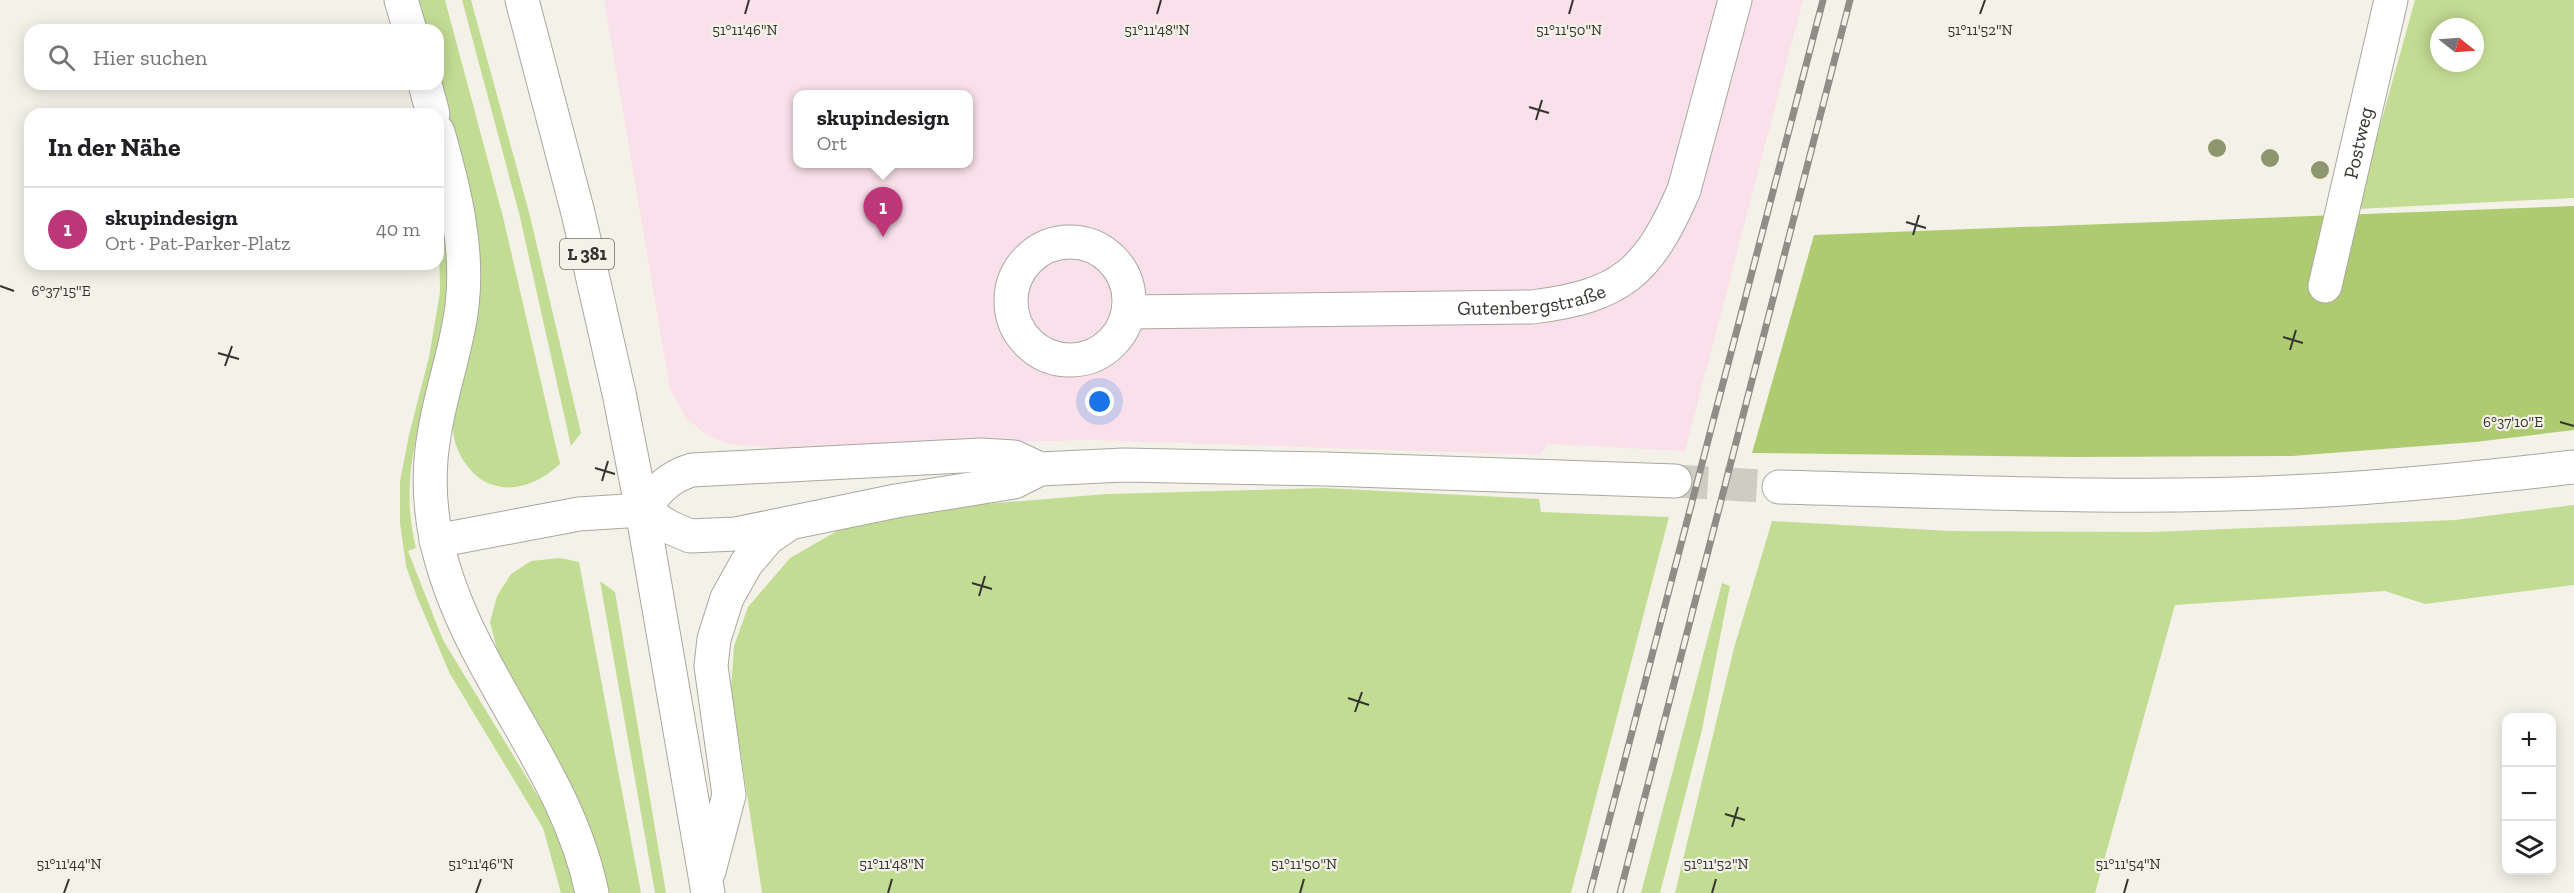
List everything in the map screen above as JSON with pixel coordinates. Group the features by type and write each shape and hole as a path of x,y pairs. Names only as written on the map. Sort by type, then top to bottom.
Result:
{"street":[{"path":"401,0 408,24"},
{"name":"L 381","path":"522,0 578,213 619,393 642,510 707,887"},
{"name":"Gutenbergstraße","path":"1128,312 1532,307 1582,299 1604,291 1623,281 1641,263 1657,244 1672,219 1684,190 1735,0"},
{"name":"Postweg","path":"2325,286 2391,0"},
{"path":"427,90 431,108"},
{"path":"444,157 456,206 464,274 462,307 435,430 431,460 432,515 436,541 464,626 544,767 569,816 592,893"},
{"path":"642,510 663,484 676,475 692,470 981,455 1014,457 1040,469"},
{"path":"436,541 579,514 642,510 669,527 690,536 736,534 896,501 1014,482 1040,469 1124,465 1326,469 1675,481"},
{"path":"1779,487 2068,493 2287,493 2441,483 2574,467"},
{"name":"L 381","path":"707,887 729,795 711,666 714,639 727,598 746,564 768,538 790,523"}],"shaded area":[{"path":"604,0 1803,0 1685,451 1548,444 1540,455 1090,440 771,448 729,444 707,435 687,419 670,389"}],"green space":[{"path":"412,0 445,0 503,217 560,464 546,475 518,487 490,484 477,476 466,464 454,438 453,418 461,356 444,159 444,108 440,108 439,90 444,90 444,24 418,24"},
{"path":"462,0 471,0 530,216 581,433 571,446 520,217"},
{"path":"2415,0 2574,0 2574,198 2357,209"},
{"path":"444,206 450,246 450,283 438,358 412,462 411,517 416,548 408,551 443,640 544,806 564,853 576,893 561,893 543,828 450,674 406,566 400,523 400,481 429,357 440,292 440,270 444,270"},
{"path":"2574,206 2574,430 2475,442 2292,456 2074,457 1752,453 1814,235"},
{"path":"1323,488 1539,499 1541,512 1669,517 1571,893 762,893 731,689 734,646 748,607 790,558 844,527 984,504 1107,494"},
{"path":"2574,505 2574,585 2425,604 2385,591 2175,605 2095,893 1675,893 1734,648 1772,521 1950,531 2151,532 2455,520"},
{"path":"560,558 579,562 641,893 606,893 496,646 490,622 497,596 511,574 531,561"},
{"path":"600,581 615,592 666,893 655,893"},
{"path":"1722,583 1730,586 1702,730 1660,893 1641,893"}],"tunnel":[{"path":"1675,481 1779,487"}],"railway":[{"path":"1590,893 1823,0"},
{"path":"1620,893 1850,0"}],"place":[{"name":"skupindesign","path":"883,237"}]}
